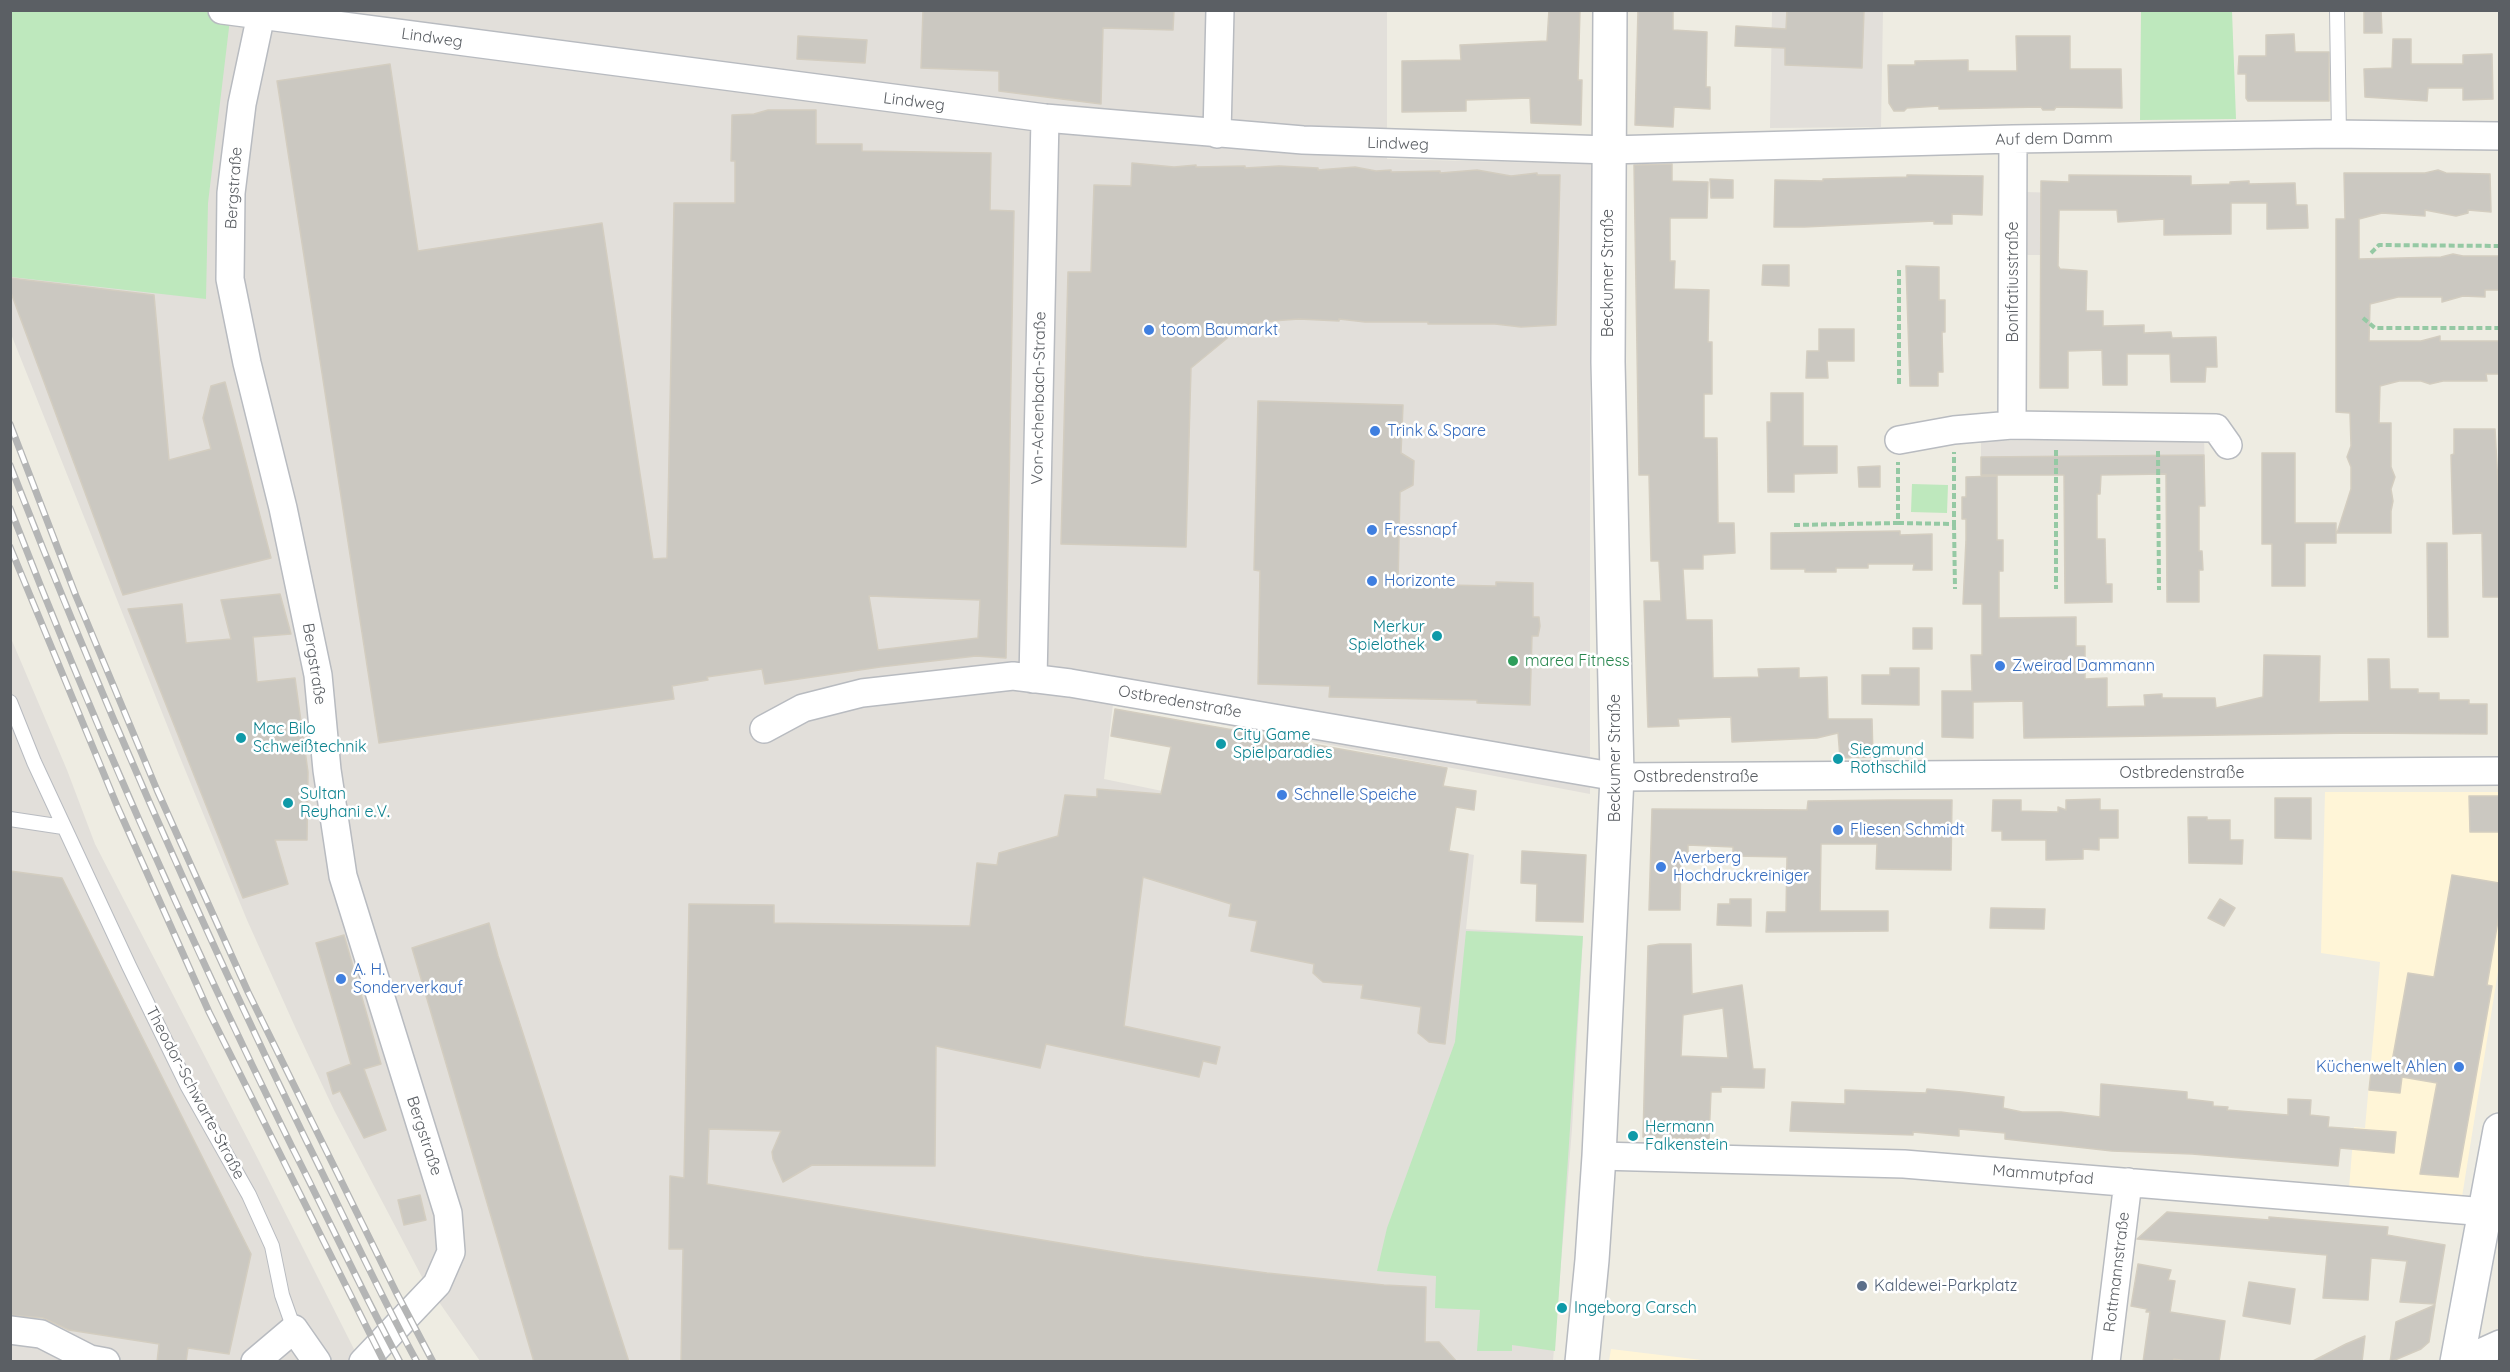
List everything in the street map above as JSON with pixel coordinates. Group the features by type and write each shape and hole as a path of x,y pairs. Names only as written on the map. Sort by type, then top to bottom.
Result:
{"street":[{"name":"Lindweg","path":"222,10 262,12 747,80 1045,118 1217,134 1357,142 1608,150"},
{"path":"1217,134 1220,10"},
{"name":"Beckumer Straße","path":"1582,1362 1599,1156 1617,777 1608,362 1610,10"},
{"name":"Bergstraße","path":"262,12 242,104 231,193 230,279 247,363 284,508 318,675 327,771 343,876 448,1213 451,1252 437,1284 367,1358"},
{"name":"Von-Achenbach-Straße","path":"1033,679 1045,118"},
{"name":"Auf dem Damm","path":"1608,150 2013,139 2339,135 2499,136"},
{"name":"Bonifatiusstraße","path":"2012,425 2013,139"},
{"path":"1899,440 1954,430 2012,425 2056,425 2216,428 2228,445"},
{"name":"Ostbredenstraße","path":"764,729 803,708 844,696 1013,676 1070,683 1617,777 2499,771"},
{"path":"2459,1362 2499,1130"},
{"name":"Mammutpfad","path":"1599,1156 1904,1164 2486,1212"},
{"name":"Rottmannstraße","path":"2106,1362 2128,1182"},
{"path":"255,1362 294,1329"},
{"name":"Theodor-Schwarte-Straße","path":"294,1329 317,1362"},
{"path":"10,1330 41,1334 90,1359 106,1362"},
{"path":"2459,1362 2499,1344"}],"lane":[{"path":"2337,10 2339,135"},
{"name":"Theodor-Schwarte-Straße","path":"10,702 63,827 183,1075 249,1195 272,1245 282,1295 294,1329"},
{"path":"10,819 63,827"}],"path":[{"path":"2371,253 2379,245 2499,246"},
{"path":"1899,270 1899,384"},
{"path":"2363,318 2375,328 2499,328"},
{"path":"2056,425 2056,589"},
{"path":"2158,427 2159,590"},
{"path":"1954,430 1955,589"},
{"path":"1898,523 1899,440"},
{"path":"1794,525 1954,524"}],"shaded area":[{"path":"11,11 1387,11 1387,159 1593,164 1590,338 1590,794 1113,704 1104,779 1474,855 1466,929 1583,936 1572,1129 1553,1361 480,1361 423,1279 334,1110 296,1029 247,920 179,755 11,334"},
{"path":"1772,11 1883,11 1881,127 1770,128"},
{"path":"2025,192 2060,193 2058,255 2026,255"},
{"path":"2204,438 2205,473 1981,475 1981,441"},
{"path":"10,636 67,770 95,844 360,1361 11,1361"},
{"path":"2325,792 2499,792 2499,965 2462,1197 2349,1188 2354,1127 2365,1128 2380,962 2321,953"},
{"path":"1611,1349 1710,1361 1609,1361"}],"green space":[{"path":"11,11 231,11 208,203 206,299 11,277"},
{"path":"2141,11 2232,11 2236,119 2140,120"},
{"path":"1912,484 1948,485 1947,513 1911,512"},
{"path":"1466,931 1583,936 1555,1351 1512,1345 1512,1351 1477,1351 1480,1310 1435,1308 1436,1276 1377,1271 1387,1228 1455,1042"}],"building":[{"path":"923,10 1174,10 1173,30 1103,28 1101,104 999,91 999,71 921,68"},
{"path":"1549,10 1580,10 1578,80 1582,80 1581,125 1531,123 1530,98 1466,100 1466,111 1402,112 1402,61 1461,60 1460,45 1547,41"},
{"path":"1638,10 1673,10 1673,30 1707,32 1706,87 1710,87 1710,109 1674,107 1673,127 1635,125"},
{"path":"1787,10 1864,10 1862,68 1785,65 1785,48 1735,46 1736,26 1786,29"},
{"path":"2364,10 2381,10 2382,33 2364,33"},
{"path":"2294,34 2295,52 2329,52 2329,101 2248,101 2246,74 2238,74 2239,56 2266,56 2266,35"},
{"path":"798,36 867,40 865,63 797,59"},
{"path":"2016,36 2070,36 2070,69 2121,69 2122,108 1939,109 1939,106 1894,111 1889,103 1888,65 1915,65 1915,61 1968,60 1968,71 2017,71"},
{"path":"2393,39 2411,39 2411,64 2463,64 2463,55 2492,54 2493,99 2463,100 2463,88 2428,88 2427,101 2365,97 2364,69 2392,68"},
{"path":"390,64 418,251 602,223 653,559 667,558 674,203 735,203 735,161 731,161 732,115 754,114 768,110 816,110 816,144 862,144 862,151 991,153 990,210 1014,211 1006,658 976,656 765,684 762,669 707,677 708,680 672,686 674,699 379,743 277,81","holes":["869,596 980,600 978,638 878,650"]},
{"name":"toom Baumarkt","path":"1132,163 1174,167 1279,166 1318,168 1318,170 1355,167 1376,171 1391,170 1391,172 1440,171 1440,173 1477,170 1511,176 1537,173 1537,175 1560,175 1556,325 1521,327 1495,324 1365,322 1339,319 1339,321 1299,319 1259,322 1258,336 1231,335 1191,368 1186,547 1061,544 1068,272 1091,272 1094,185 1131,186"},
{"path":"1672,164 1672,181 1708,182 1707,218 1670,218 1670,261 1675,261 1674,289 1709,290 1708,342 1712,342 1712,394 1704,394 1704,438 1717,438 1718,523 1734,523 1735,553 1703,555 1703,569 1683,569 1686,620 1712,620 1713,678 1759,677 1758,669 1799,668 1799,678 1827,677 1828,719 1872,719 1873,757 1840,758 1838,733 1817,738 1732,742 1731,717 1678,719 1679,726 1648,727 1644,601 1661,601 1659,561 1651,561 1649,475 1639,475 1634,165"},
{"path":"2438,170 2446,173 2490,174 2491,212 2468,210 2468,213 2456,216 2425,210 2425,216 2382,213 2359,219 2359,259 2441,257 2453,254 2499,256 2499,290 2485,290 2485,297 2463,296 2442,302 2442,297 2398,297 2370,304 2369,341 2421,341 2440,336 2440,341 2499,341 2499,374 2486,374 2487,381 2443,381 2430,384 2421,381 2399,381 2380,386 2379,423 2391,423 2391,467 2395,477 2391,489 2393,501 2391,533 2337,533 2351,489 2351,467 2347,457 2351,446 2350,413 2336,412 2336,219 2345,219 2344,173 2425,173"},
{"path":"1907,175 1983,176 1982,215 1952,214 1952,224 1934,224 1934,221 1774,227 1775,180 1823,181 1823,179 1907,177"},
{"path":"2069,175 2191,176 2191,185 2249,181 2249,184 2295,183 2296,205 2307,205 2308,228 2267,229 2267,203 2231,203 2231,234 2164,235 2164,219 2118,222 2117,210 2059,210 2058,266 2060,269 2087,271 2086,311 2103,311 2103,326 2144,325 2144,333 2171,332 2172,338 2216,337 2217,367 2206,367 2205,382 2171,382 2170,354 2127,354 2127,385 2103,385 2102,350 2068,351 2068,388 2040,388 2041,181 2069,182"},
{"path":"1710,179 1733,180 1733,198 1711,198"},
{"path":"1763,265 1789,265 1789,286 1762,285"},
{"path":"1906,266 1939,267 1939,300 1945,300 1945,332 1942,332 1943,372 1938,372 1938,386 1910,386"},
{"path":"10,278 154,295 169,460 211,449 203,418 211,386 225,382 271,558 123,595 10,290"},
{"path":"1819,329 1854,329 1854,361 1827,361 1828,378 1806,378 1807,351 1819,351"},
{"path":"1771,393 1803,393 1803,446 1837,446 1837,473 1794,474 1794,492 1768,492 1767,422 1771,422"},
{"path":"1258,401 1403,405 1401,453 1414,461 1413,485 1400,492 1398,584 1496,586 1496,582 1533,583 1533,617 1539,617 1540,626 1538,636 1532,636 1530,705 1477,703 1477,700 1329,697 1330,686 1258,684 1260,571 1254,570"},
{"path":"2454,429 2495,429 2499,502 2499,597 2483,597 2482,533 2453,534 2451,455 2454,454"},
{"path":"2262,453 2295,453 2295,523 2336,523 2336,543 2305,543 2305,586 2272,586 2272,544 2262,544"},
{"path":"2204,455 2205,506 2199,506 2199,551 2202,551 2203,570 2199,570 2199,602 2167,602 2166,474 2101,475 2100,494 2097,494 2097,539 2105,539 2106,584 2112,584 2112,602 2065,603 2064,475 1981,475 1981,457"},
{"path":"1880,466 1880,487 1859,487 1858,467"},
{"path":"1997,476 1997,540 2003,540 2003,571 1999,571 1999,618 2076,617 2076,646 2085,646 2085,679 2107,678 2107,707 2145,706 2144,695 2162,694 2162,698 2215,698 2216,708 2263,697 2264,655 2320,656 2319,702 2369,701 2368,659 2389,659 2390,689 2418,689 2418,693 2439,693 2439,700 2469,700 2469,704 2487,704 2487,734 2357,733 2024,738 2023,701 1973,702 1973,738 1942,737 1942,691 1972,691 1971,655 1982,655 1982,604 1963,604 1966,519 1962,519 1962,497 1966,497 1966,477"},
{"path":"1900,531 1900,535 1932,534 1932,570 1913,570 1914,564 1868,564 1868,568 1836,568 1836,572 1771,569 1771,533"},
{"path":"2427,543 2447,543 2448,637 2428,637"},
{"path":"280,594 291,634 253,637 257,682 295,678 308,772 307,840 275,840 288,884 243,898 128,609 182,604 186,643 231,639 221,600"},
{"path":"1913,628 1932,628 1932,649 1913,649"},
{"path":"1890,668 1919,668 1919,705 1862,704 1862,675 1890,675"},
{"path":"1115,709 1447,768 1443,786 1476,791 1474,810 1456,807 1449,851 1468,854 1445,1044 1429,1042 1418,1033 1421,1007 1361,998 1363,985 1323,982 1313,973 1314,964 1251,951 1257,921 1229,916 1231,904 1143,877 1124,1026 1220,1047 1216,1064 1203,1061 1199,1077 1046,1044 1040,1068 936,1046 935,1166 812,1165 783,1182 772,1152 781,1131 709,1129 707,1184 1144,1257 1267,1273 1426,1287 1425,1342 1439,1342 1457,1362 681,1362 683,1249 669,1249 670,1176 684,1178 689,904 774,905 774,923 970,926 977,863 997,865 999,853 1058,836 1065,795 1097,797 1097,789 1161,794 1171,747 1111,736"},
{"path":"2469,796 2499,796 2499,832 2470,832"},
{"path":"2275,798 2311,798 2311,839 2275,838"},
{"path":"2100,799 2100,810 2118,810 2118,838 2099,838 2099,850 2083,849 2083,859 2046,860 2046,840 2002,840 2002,831 1992,831 1993,800 2021,800 2021,811 2058,812 2058,807 2066,810 2066,800"},
{"path":"1952,800 1951,870 1876,869 1877,844 1821,844 1820,911 1888,911 1888,931 1766,932 1767,912 1786,912 1787,857 1733,856 1733,847 1688,845 1688,855 1681,855 1680,910 1649,910 1652,809 1807,810 1808,801"},
{"path":"2188,817 2230,820 2230,840 2243,840 2242,864 2189,863"},
{"path":"1522,851 1586,855 1583,922 1536,921 1537,884 1521,883"},
{"path":"10,871 62,878 251,1254 229,1354 188,1348 186,1362 157,1362 159,1344 69,1330 43,1318 10,1315"},
{"path":"2452,875 2499,883 2499,915 2487,985 2492,986 2458,1177 2420,1174 2437,1083 2402,1077 2400,1093 2369,1090 2371,1071 2390,1073 2408,973 2434,977"},
{"path":"1730,899 1751,899 1751,926 1717,925 1718,904 1730,904"},
{"path":"2220,899 2235,908 2224,926 2208,918"},
{"path":"1991,908 2045,909 2044,929 1990,928"},
{"path":"489,923 629,1362 534,1362 412,948"},
{"name":"A. H. Sonderverkauf","path":"344,935 381,1064 364,1069 386,1130 364,1138 340,1091 333,1094 327,1073 351,1064 316,943"},
{"path":"1691,944 1692,994 1742,985 1753,1069 1765,1069 1764,1088 1721,1087 1721,1092 1711,1092 1709,1139 1643,1137 1648,946","holes":["1723,1008 1728,1058 1681,1056 1683,1015"]},
{"path":"2101,1084 2187,1092 2187,1099 2213,1102 2213,1106 2228,1107 2227,1110 2288,1115 2288,1099 2311,1100 2310,1115 2329,1117 2328,1127 2396,1132 2394,1153 2340,1148 2338,1166 2192,1154 2112,1151 2005,1139 2005,1133 1959,1129 1959,1136 1913,1132 1913,1135 1790,1131 1792,1102 1845,1104 1845,1090 1926,1093 1927,1089 1962,1092 2004,1097 2003,1108 2022,1112 2061,1112 2100,1117"},
{"path":"420,1195 426,1220 404,1225 398,1200"},
{"path":"2167,1212 2269,1220 2269,1217 2388,1227 2387,1235 2445,1245 2435,1304 2400,1302 2407,1261 2371,1258 2368,1300 2323,1298 2327,1255 2137,1239"},
{"path":"2138,1264 2171,1270 2168,1280 2175,1281 2170,1312 2225,1321 2219,1362 2174,1359 2173,1362 2143,1362 2150,1312 2146,1312 2147,1309 2131,1306"},
{"path":"2249,1282 2295,1289 2290,1324 2243,1316"},
{"path":"2435,1305 2429,1342 2421,1349 2390,1362 2396,1322"},
{"path":"2365,1336 2362,1362 2311,1362 2346,1344"}],"railway":[{"path":"10,424 76,596 157,790 248,992 433,1362"},
{"path":"10,465 114,721 188,890 306,1140 417,1362"},
{"path":"10,508 109,751 216,990 400,1362"},
{"path":"10,547 118,808 209,1012 384,1362"}],"place":[{"name":"toom Baumarkt","path":"1149,330"},
{"name":"Trink & Spare","path":"1375,431"},
{"name":"Fressnapf","path":"1372,530"},
{"name":"Horizonte","path":"1372,581"},
{"name":"Merkur Spielothek","path":"1437,636"},
{"name":"marea Fitness","path":"1513,661"},
{"name":"Zweirad Dammann","path":"2000,666"},
{"name":"Mac Bilo Schweißtechnik","path":"241,738"},
{"name":"City Game Spielparadies","path":"1221,744"},
{"name":"Siegmund Rothschild","path":"1838,759"},
{"name":"Schnelle Speiche","path":"1282,795"},
{"name":"Sultan Reyhani e.V.","path":"288,803"},
{"name":"Fliesen Schmidt","path":"1838,830"},
{"name":"Averberg Hochdruckreiniger","path":"1661,867"},
{"name":"A. H. Sonderverkauf","path":"341,979"},
{"name":"Küchenwelt Ahlen","path":"2459,1067"},
{"name":"Hermann Falkenstein","path":"1633,1136"},
{"name":"Kaldewei-Parkplatz","path":"1862,1286"},
{"name":"Ingeborg Carsch","path":"1562,1308"}]}
